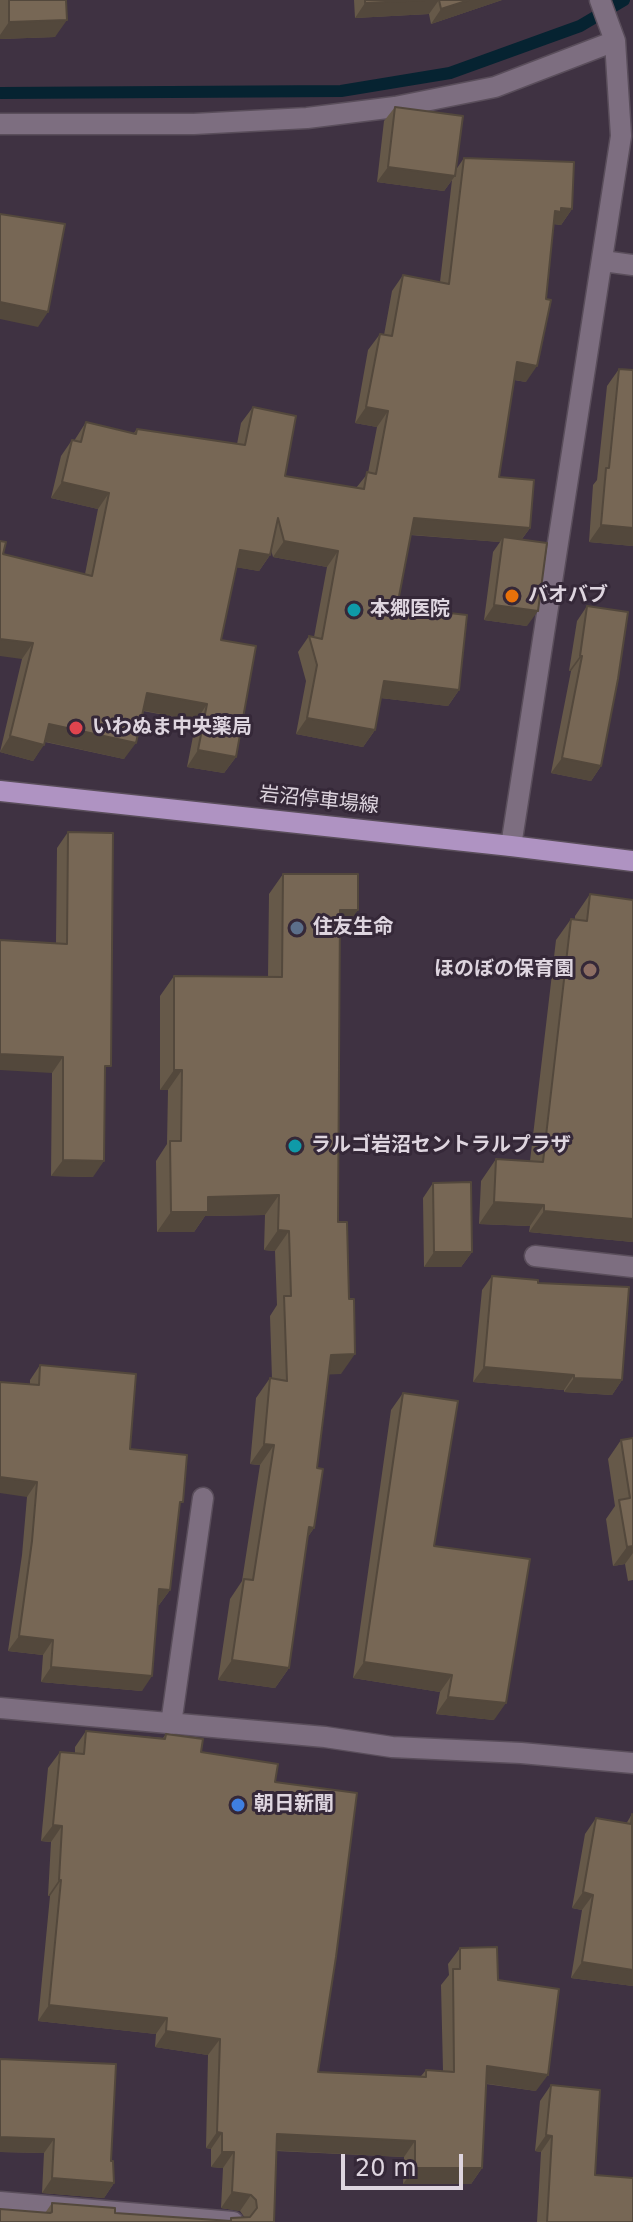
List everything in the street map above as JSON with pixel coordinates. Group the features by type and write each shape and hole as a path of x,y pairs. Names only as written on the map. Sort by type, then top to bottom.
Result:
{"main road":[{"name":"岩沼停車場線","path":"0,791 633,861"}],"street":[{"path":"511,846 621,136 612,34 600,1"},
{"path":"0,124 194,124 307,118 395,107 495,87 612,34"},
{"path":"603,261 633,265"},
{"path":"535,1256 633,1267"},
{"path":"171,1724 203,1498"},
{"path":"0,1708 325,1737 392,1747 521,1753 633,1763"},
{"path":"0,2202 233,2222"}],"building":[{"path":"9,0 66,0 67,20 9,22"},
{"path":"365,0 426,0 365,3"},
{"path":"439,0 469,0 441,9"},
{"path":"395,107 463,116 455,176 388,167"},
{"path":"464,158 574,162 572,209 555,211 546,299 551,300 537,366 517,362 499,477 534,480 530,528 414,518 397,607 467,615 459,690 384,681 375,730 307,718 317,665 309,636 322,639 338,551 284,541 278,518 270,555 240,550 221,640 256,646 236,757 198,750 207,704 147,693 136,743 49,724 44,745 10,736 33,643 0,639 0,541 6,542 3,554 92,576 109,493 62,482 72,440 81,442 86,422 136,434 137,429 245,445 253,407 296,416 285,476 364,489 367,472 376,474 388,411 366,407 380,334 392,336 403,275 449,284"},
{"path":"0,214 65,224 48,312 0,302"},
{"path":"619,369 633,370 633,528 601,525"},
{"path":"503,537 547,543 538,611 494,605"},
{"path":"587,606 628,612 601,766 562,758 582,656"},
{"path":"68,832 113,833 111,1066 105,1066 104,1161 63,1160 63,1057 0,1054 0,940 67,944"},
{"path":"283,874 358,874 358,910 340,910 338,1222 347,1222 349,1299 354,1299 355,1354 331,1355 317,1468 323,1469 314,1528 309,1527 289,1668 232,1660 244,1579 253,1580 274,1445 264,1444 270,1378 287,1381 284,1296 291,1296 289,1231 278,1230 279,1195 208,1197 208,1212 171,1212 170,1141 181,1141 182,1070 174,1070 174,976 282,977"},
{"path":"590,894 633,900 633,1219 544,1211 544,1205 494,1202 496,1159 543,1162 571,919 587,921"},
{"path":"471,1182 472,1252 434,1252 433,1183"},
{"path":"492,1276 538,1280 538,1283 629,1287 622,1380 574,1378 574,1375 484,1367"},
{"path":"40,1365 136,1374 130,1449 187,1455 170,1590 159,1589 152,1676 51,1667 53,1640 19,1636 37,1482 0,1477 0,1382 39,1385"},
{"path":"403,1393 458,1401 434,1546 530,1559 506,1703 448,1697 452,1675 364,1662"},
{"path":"633,1438 633,1546 627,1547 619,1500 630,1498 621,1440"},
{"path":"86,1731 165,1739 166,1734 203,1739 201,1752 278,1764 275,1782 357,1793 318,2072 426,2077 426,2070 454,2072 453,1969 460,1969 460,1948 497,1947 498,1980 559,1989 548,2075 487,2066 482,2168 415,2168 415,2141 277,2134 274,2222 0,2222 0,2209 50,2213 52,2203 115,2208 115,2213 231,2221 231,2218 250,2217 257,2208 256,2200 251,2195 232,2192 234,2152 222,2152 222,2133 217,2132 220,2039 166,2031 167,2018 49,2005 61,1880 62,1826 53,1825 60,1752 84,1754"},
{"path":"632,1814 633,1970 582,1962 593,1895 583,1892 596,1818 631,1824"},
{"path":"0,2059 116,2064 111,2161 114,2183 52,2178 54,2139 0,2137"},
{"path":"551,2085 600,2090 595,2175 633,2178 633,2222 547,2222 552,2136 546,2135"}],"waterway":[{"path":"0,93 341,91 450,73 580,26 624,0"}],"place":[{"name":"バオバブ","path":"512,596"},
{"name":"本郷医院","path":"354,610"},
{"name":"いわぬま中央薬局","path":"76,728"},
{"name":"住友生命","path":"297,928"},
{"name":"ほのぼの保育園","path":"590,970"},
{"name":"ラルゴ岩沼セントラルプラザ","path":"295,1146"},
{"name":"朝日新聞","path":"238,1805"}]}
